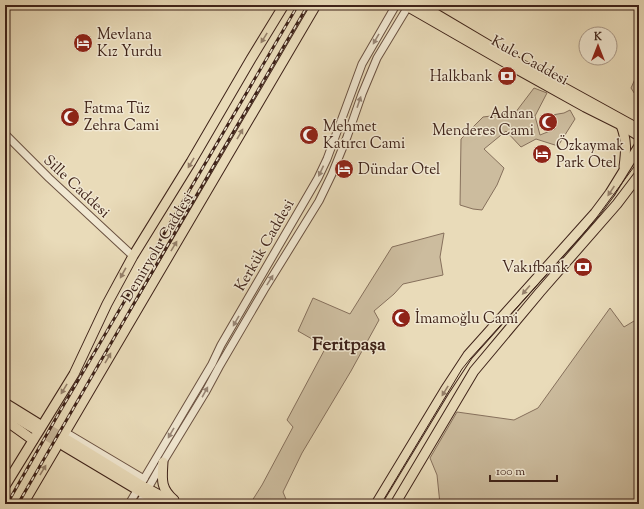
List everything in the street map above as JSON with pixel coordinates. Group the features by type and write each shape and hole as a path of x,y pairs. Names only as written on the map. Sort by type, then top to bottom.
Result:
{"main road":[{"name":"Demiryolu Caddesi","path":"5,486 74,374 107,304 133,256 192,162 284,5"},
{"name":"Demiryolu Caddesi","path":"23,504 66,439 155,278 316,5"},
{"name":"Kule Caddesi","path":"422,5 430,8 512,59 622,122 639,136"},
{"name":"Kule Caddesi","path":"408,6 585,107 639,129"},
{"path":"623,172 626,147 622,122 639,118"},
{"path":"376,504 468,355 595,213 610,193 639,146"},
{"path":"395,504 474,371 540,292 617,204 639,176"},
{"path":"5,403 38,427 5,411"},
{"path":"5,420 33,440"},
{"path":"66,439 143,487 177,504"},
{"path":"163,462 162,478 164,488 177,504"},
{"path":"143,487 161,504"}],"street":[{"name":"Kerkük Caddesi","path":"143,487 212,364 221,345 318,178 327,159 362,64 396,5"},
{"name":"Kerkük Caddesi","path":"143,487 163,462 318,201 332,174 377,58 408,6"},
{"name":"Sille Caddesi","path":"5,134 49,178 133,256"},
{"path":"66,439 143,487"},
{"path":"129,504 143,487"},
{"path":"139,504 143,487"}],"shaded area":[{"path":"639,70 639,110 638,99 631,88"},
{"path":"534,88 547,93 535,116 540,135 555,129 552,115 564,113 570,110 575,119 558,146 536,139 521,147 506,131 484,149 504,168 497,185 482,210 460,205 461,139 483,117 515,113"},
{"path":"444,233 440,257 443,275 403,284 374,311 379,320 351,371 302,453 283,492 288,504 250,504 262,485 293,427 287,420 326,347 298,331 313,298 350,314 392,247"},
{"path":"610,308 624,327 639,318 639,504 440,504 437,475 430,458 457,412 514,420 538,408"}],"tunnel":[{"path":"39,424 68,440"},
{"path":"36,430 64,446"}],"tram line":[{"path":"381,504 462,369 578,240 639,160"}],"railway":[{"path":"7,504 298,5"},
{"path":"18,504 308,5"}],"place":[{"name":"Mevlana Kız Yurdu","path":"83,43"},
{"name":"Halkbank","path":"507,76"},
{"name":"Fatma Tüz Zehra Cami","path":"70,117"},
{"name":"Adnan Menderes Cami","path":"548,122"},
{"name":"Mehmet Katırcı Cami","path":"309,135"},
{"name":"Özkaymak Park Otel","path":"542,154"},
{"name":"Dündar Otel","path":"344,169"},
{"name":"Vakıfbank","path":"583,267"},
{"name":"İmamoğlu Cami","path":"401,318"}],"district":[{"name":"Feritpaşa","path":"349,343"}]}
